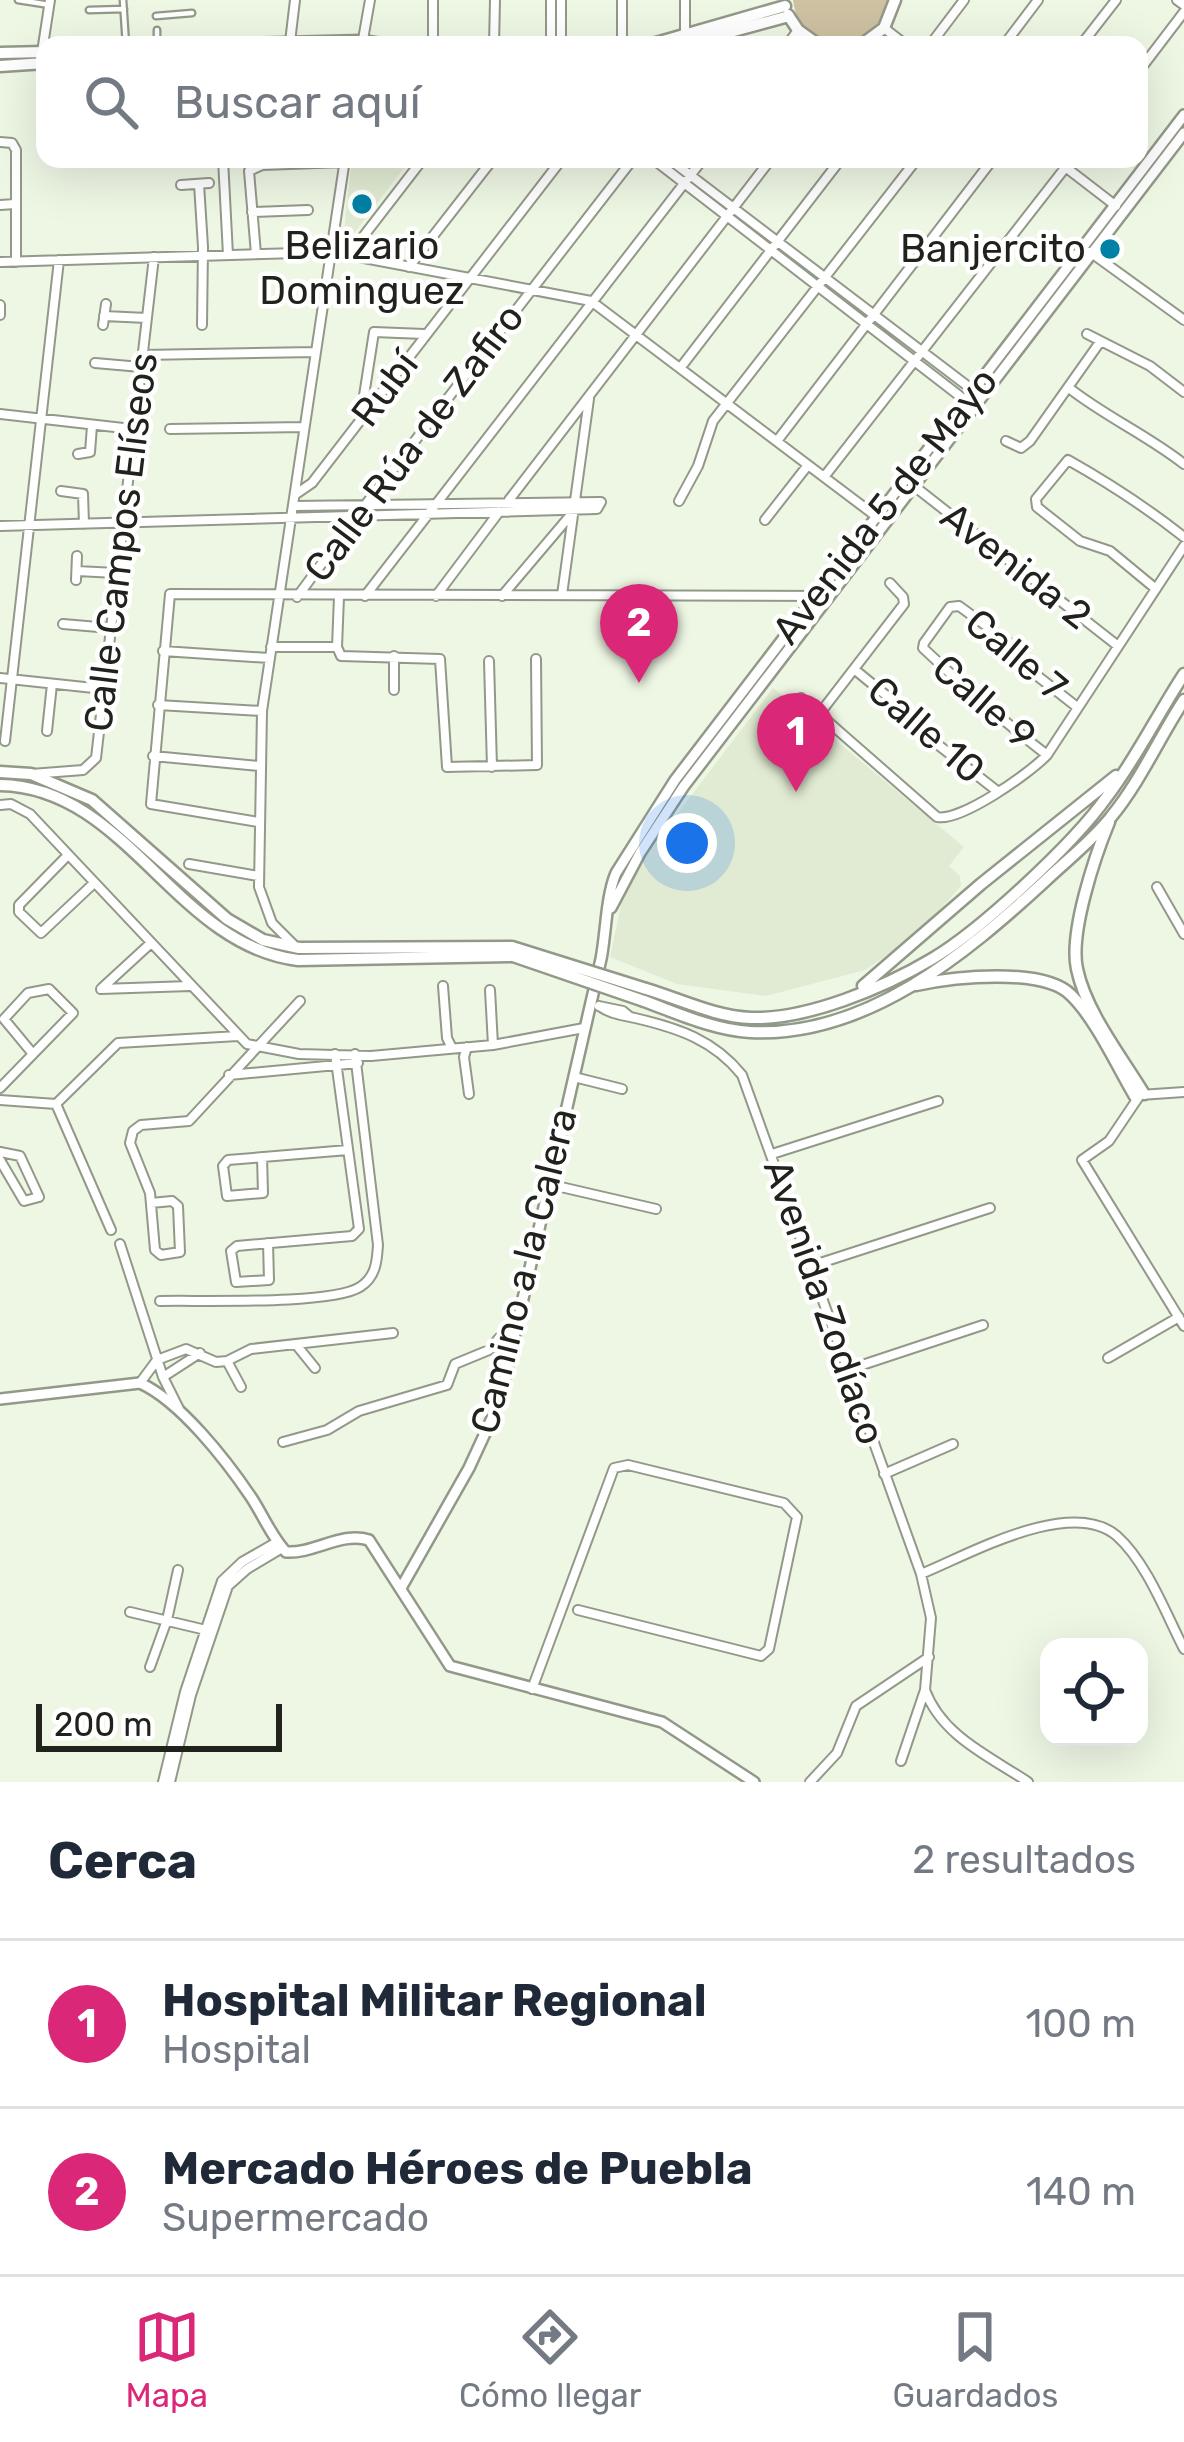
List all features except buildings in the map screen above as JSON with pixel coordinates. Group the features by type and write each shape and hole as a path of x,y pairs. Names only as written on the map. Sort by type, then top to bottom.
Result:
{"main road":[{"path":"873,36 884,28 895,0"},
{"path":"723,34 756,15 786,7"},
{"path":"786,7 806,36"},
{"path":"723,34 786,7"},
{"path":"0,53 36,55"},
{"path":"0,66 36,58"},
{"path":"645,995 748,1018 804,1012 919,966 961,938 1084,825 1128,767 1184,674"},
{"path":"1140,1096 1089,1001 1075,958 1097,854 1110,819 1184,700"},
{"path":"1160,710 1172,718"},
{"path":"846,997 1128,767"},
{"path":"0,772 31,773 75,789 106,810 227,919 263,940 299,948 512,951 645,995 708,1023 747,1032 836,1019 916,985 971,947 1110,819"},
{"path":"0,785 25,785 85,810 218,929 264,954 298,960 512,951"},
{"path":"916,985 950,979 1036,979 1060,986 1078,1002 1140,1096"}],"street":[{"path":"18,0 50,2 46,36"},
{"path":"123,0 126,36"},
{"path":"291,36 295,0"},
{"path":"364,36 370,0"},
{"path":"433,0 433,36"},
{"path":"494,36 495,0"},
{"path":"551,0 551,36"},
{"path":"561,0 561,36"},
{"path":"622,0 622,36"},
{"path":"684,36 685,0"},
{"path":"756,0 756,15"},
{"path":"937,36 964,0"},
{"path":"1011,36 1038,0"},
{"path":"1088,36 1116,0"},
{"path":"1148,57 1182,6"},
{"path":"88,10 124,9"},
{"path":"156,16 192,13"},
{"path":"884,28 894,36"},
{"path":"157,30 157,36"},
{"path":"794,36 798,30"},
{"name":"Avenida 5 de Mayo","path":"1148,164 1184,116"},
{"name":"Avenida 5 de Mayo","path":"852,559 877,518 1184,134"},
{"path":"0,142 12,142 16,150 16,262"},
{"path":"223,168 228,255"},
{"path":"253,168 249,171 256,254"},
{"path":"299,948 267,914 258,876 262,711 344,168"},
{"path":"349,255 416,168"},
{"path":"409,267 486,168"},
{"name":"Rubí","path":"294,500 360,422 555,168"},
{"name":"Calle Rúa de Zafiro","path":"296,597 626,168"},
{"path":"668,168 871,319 922,351 974,399"},
{"path":"677,168 687,179"},
{"path":"364,597 696,168"},
{"path":"436,597 764,168"},
{"path":"680,367 834,168"},
{"path":"680,501 698,466 709,429 910,168"},
{"path":"778,441 986,168"},
{"path":"824,477 1065,168"},
{"path":"1074,168 1116,206"},
{"name":"Avenida 5 de Mayo","path":"1088,250 1145,168"},
{"path":"181,185 204,183 202,325"},
{"path":"0,206 15,204"},
{"path":"252,212 308,210"},
{"path":"1088,250 1184,320"},
{"path":"0,262 332,251 591,301 877,518"},
{"name":"Calle Campos Elíseos","path":"31,773 83,770 94,762 154,257"},
{"path":"5,741 59,260"},
{"path":"106,304 104,321 147,318"},
{"path":"0,305 0,314"},
{"path":"871,319 915,361 974,399"},
{"path":"360,422 374,332 426,334"},
{"path":"1087,334 1150,366 1184,392"},
{"path":"1006,441 1026,446 1100,343"},
{"path":"95,363 316,352"},
{"path":"1069,388 1184,464"},
{"path":"562,595 589,398"},
{"path":"0,414 132,429"},
{"path":"78,454 91,452 92,426"},
{"path":"170,429 304,427"},
{"name":"Avenida 5 de Mayo","path":"595,1004 611,908 654,821 823,595 914,486 932,453"},
{"path":"802,698 880,771 944,820 1028,773 1047,755 1156,589 1184,542 1129,494 1065,461 1036,499 1037,507 1080,541 1110,551 1156,589"},
{"path":"765,520 808,465"},
{"name":"Avenida 2","path":"914,486 1118,646"},
{"path":"61,491 83,494 84,524"},
{"path":"294,500 365,505 576,505"},
{"path":"0,526 290,520 576,505"},
{"path":"502,596 576,505"},
{"path":"77,556 77,576 116,573"},
{"path":"820,712 904,604 890,583"},
{"path":"258,822 152,804 170,594 823,595"},
{"path":"339,597 339,652"},
{"name":"Calle 7","path":"922,648 953,604 1007,641 1026,667 1078,708"},
{"path":"63,624 110,628"},
{"name":"Calle 9","path":"922,648 974,698 1047,755"},
{"path":"163,651 440,658 447,766 492,767 537,765 536,659"},
{"path":"394,656 394,690"},
{"path":"489,661 492,767"},
{"name":"Calle 10","path":"854,669 918,729 997,791"},
{"path":"0,678 103,689"},
{"path":"47,731 52,684"},
{"path":"158,705 262,711"},
{"path":"153,756 260,766"},
{"path":"0,805 20,807 238,1036 256,1047 356,1059"},
{"path":"68,856 19,905 20,912 41,933 93,883"},
{"path":"189,864 258,876"},
{"path":"1157,887 1184,934"},
{"path":"151,943 101,989 191,986"},
{"path":"442,986 452,1048"},
{"path":"0,1088 73,1013 45,988 28,993 5,1015 6,1024 33,1054"},
{"path":"490,990 494,1045"},
{"path":"152,1203 172,1201 178,1206 180,1252 157,1253 152,1203 130,1143 133,1131 141,1125 189,1121 300,1001"},
{"name":"Avenida Zodíaco","path":"595,1004 688,1033 718,1049 742,1076 921,1574 931,1618 930,1656 925,1690 901,1761"},
{"name":"Camino a la Calera","path":"401,1588 487,1435 502,1391 572,1076 595,1004"},
{"path":"228,1075 338,1067 371,1056 494,1045 584,1028"},
{"path":"0,1100 56,1104 118,1043 238,1036"},
{"path":"467,1047 469,1094"},
{"path":"268,1244 269,1280 236,1282 233,1248 268,1244 357,1234 334,1054"},
{"path":"160,1301 328,1296 361,1287 372,1276 378,1245 356,1059"},
{"path":"572,1076 622,1089"},
{"path":"1108,1358 1182,1321 1082,1162 1085,1155 1109,1141 1140,1096 1184,1092"},
{"path":"772,1154 938,1101"},
{"path":"56,1104 111,1230"},
{"path":"262,1157 265,1189 260,1194 227,1196 225,1163 262,1157 349,1150"},
{"path":"0,1156 22,1158 39,1197 24,1201 0,1156"},
{"path":"548,1184 656,1209"},
{"path":"811,1267 990,1208"},
{"path":"120,1244 163,1377 180,1411"},
{"path":"847,1370 983,1325"},
{"path":"140,1383 157,1360 179,1350 200,1353 215,1362 251,1349 393,1333"},
{"path":"283,1442 326,1430 359,1411 447,1385 455,1364 488,1351 499,1338 514,1333"},
{"path":"298,1347 315,1368"},
{"path":"163,1377 200,1353"},
{"path":"227,1361 241,1387"},
{"path":"0,1399 140,1383 155,1389 180,1411 245,1488 280,1545 290,1553 361,1537 369,1540 450,1666 662,1722 754,1782"},
{"path":"884,1474 953,1444"},
{"path":"531,1690 614,1468 628,1465 784,1503 798,1524 766,1654 756,1656 578,1610"},
{"path":"921,1574 1040,1524 1066,1522 1106,1530 1120,1540 1161,1600 1184,1649"},
{"path":"167,1782 210,1631 228,1586 244,1565 280,1545"},
{"path":"150,1667 178,1570"},
{"path":"130,1612 210,1631"},
{"path":"810,1782 837,1753 856,1706 930,1656"},
{"path":"925,1690 944,1725 1028,1782"}],"shaded area":[{"path":"793,0 891,0 882,20 866,36 811,36 799,21"},
{"name":"Belizario Dominguez","path":"351,168 404,168 342,249"},
{"path":"773,688 964,847 949,866 960,876 961,886 918,934 865,970 766,996 677,984 610,957 621,905 643,859"}],"place":[{"name":"Belizario Dominguez","path":"362,204"},
{"name":"Banjercito","path":"1110,249"},
{"name":"Mercado Héroes de Puebla","path":"639,683"},
{"name":"Hospital Militar Regional","path":"796,792"}]}
